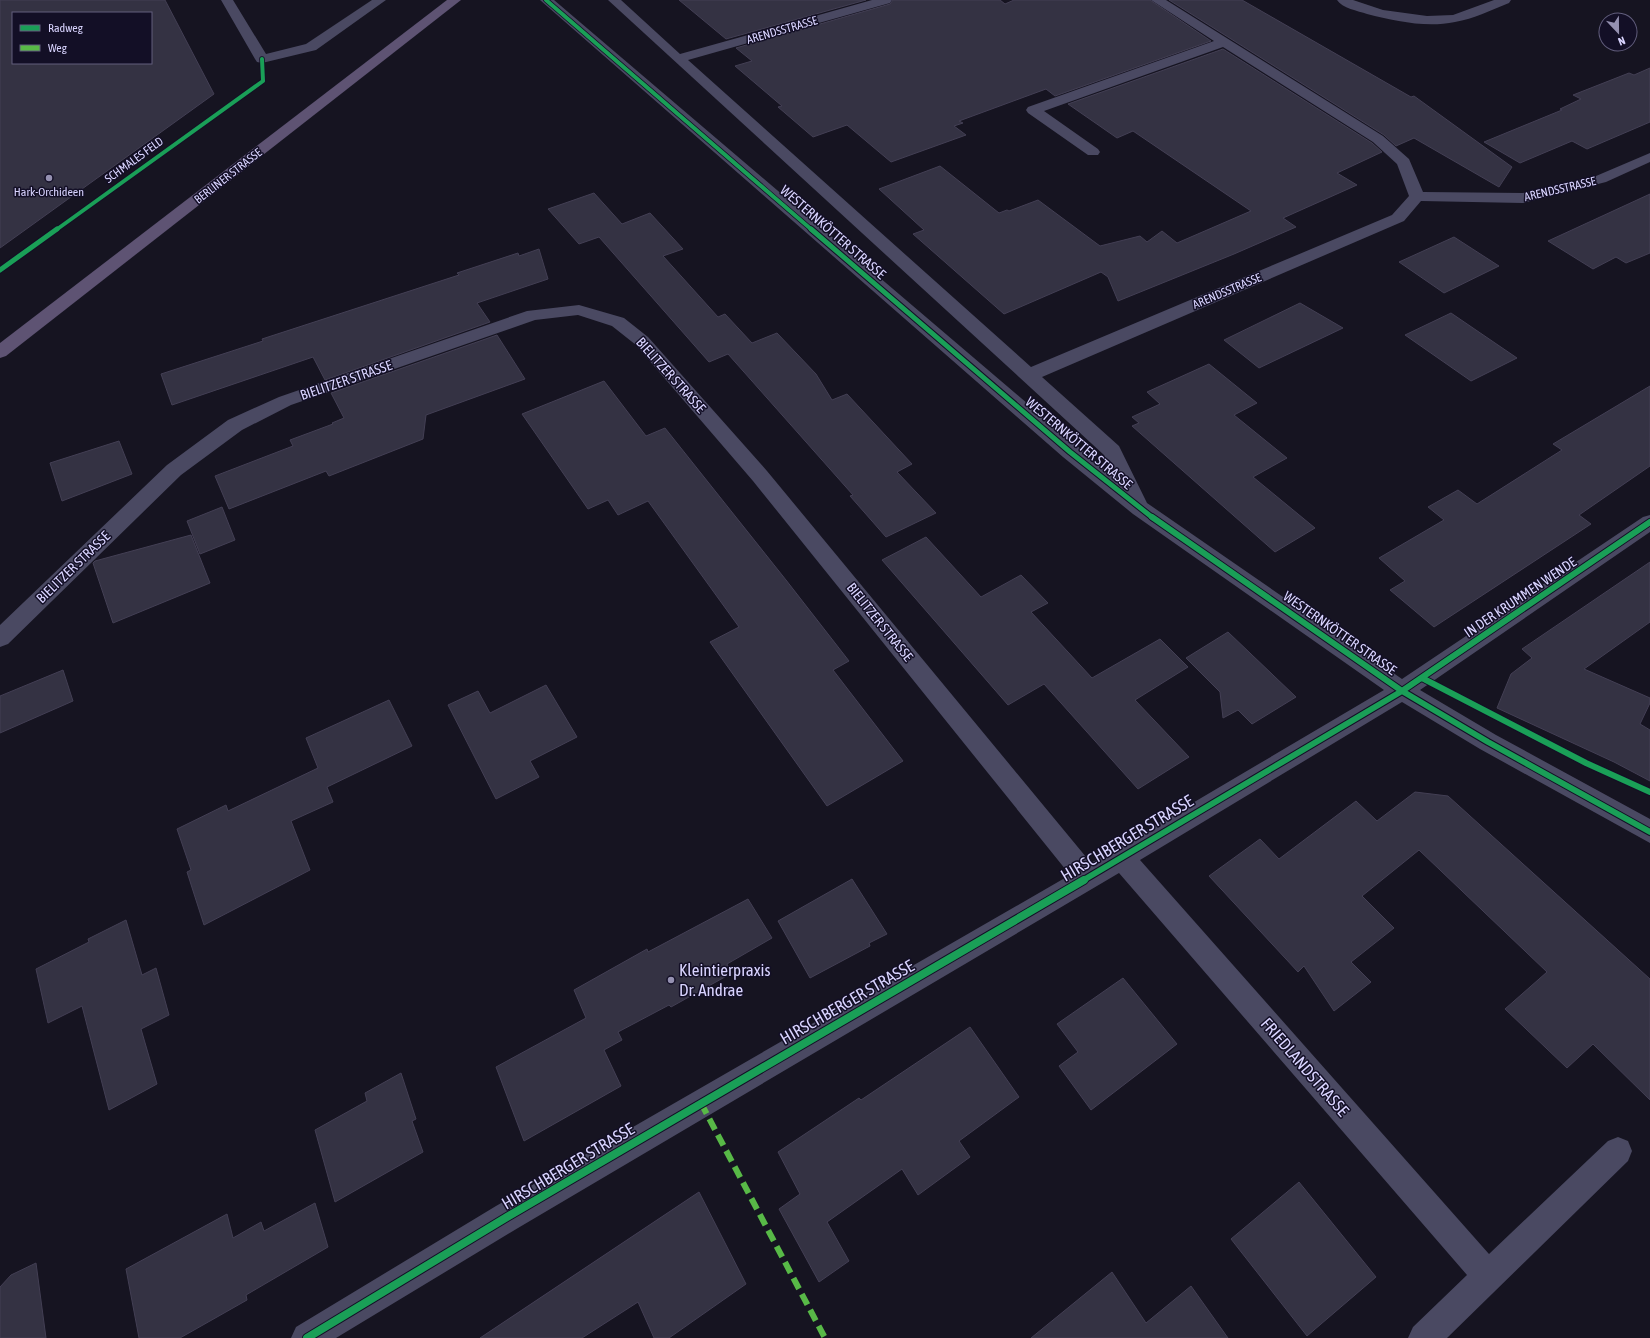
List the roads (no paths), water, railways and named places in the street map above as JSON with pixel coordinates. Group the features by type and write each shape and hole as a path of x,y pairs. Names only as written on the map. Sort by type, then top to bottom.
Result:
{"main road":[{"name":"BERLINER STRASSE","path":"0,352 455,0"}],"street":[{"path":"227,0 262,59 311,46 380,0"},
{"name":"WESTERNKÖTTER STRASSE","path":"614,0 678,60 1029,374 1112,451 1140,509"},
{"name":"ARENDSSTRASSE","path":"678,60 886,0"},
{"path":"1157,0 1378,139 1404,162 1417,196"},
{"path":"1343,0 1354,6 1404,19 1453,19 1505,0"},
{"name":"WESTERNKÖTTER STRASSE","path":"549,3 1070,452 1140,509 1402,690 1488,742 1650,832"},
{"path":"1093,152 1033,110 1225,42"},
{"name":"ARENDSSTRASSE","path":"1029,374 1398,218 1417,196 1523,198 1601,179 1650,158"},
{"name":"BIELITZER STRASSE","path":"0,638 174,470 235,425 285,401 532,315 579,310 618,322 642,341 760,476 1088,878"},
{"name":"IN DER KRUMMEN WENDE","path":"1402,690 1650,522"},
{"name":"HIRSCHBERGER STRASSE","path":"307,1338 601,1162 1122,858 1402,690"},
{"name":"FRIEDLANDSTRASSE","path":"1122,858 1488,1276"},
{"path":"1424,1338 1618,1151"}],"place":[{"name":"Hark-Orchideen","path":"49,178"},
{"name":"Kleintierpraxis Dr. Andrae","path":"671,980"}]}
